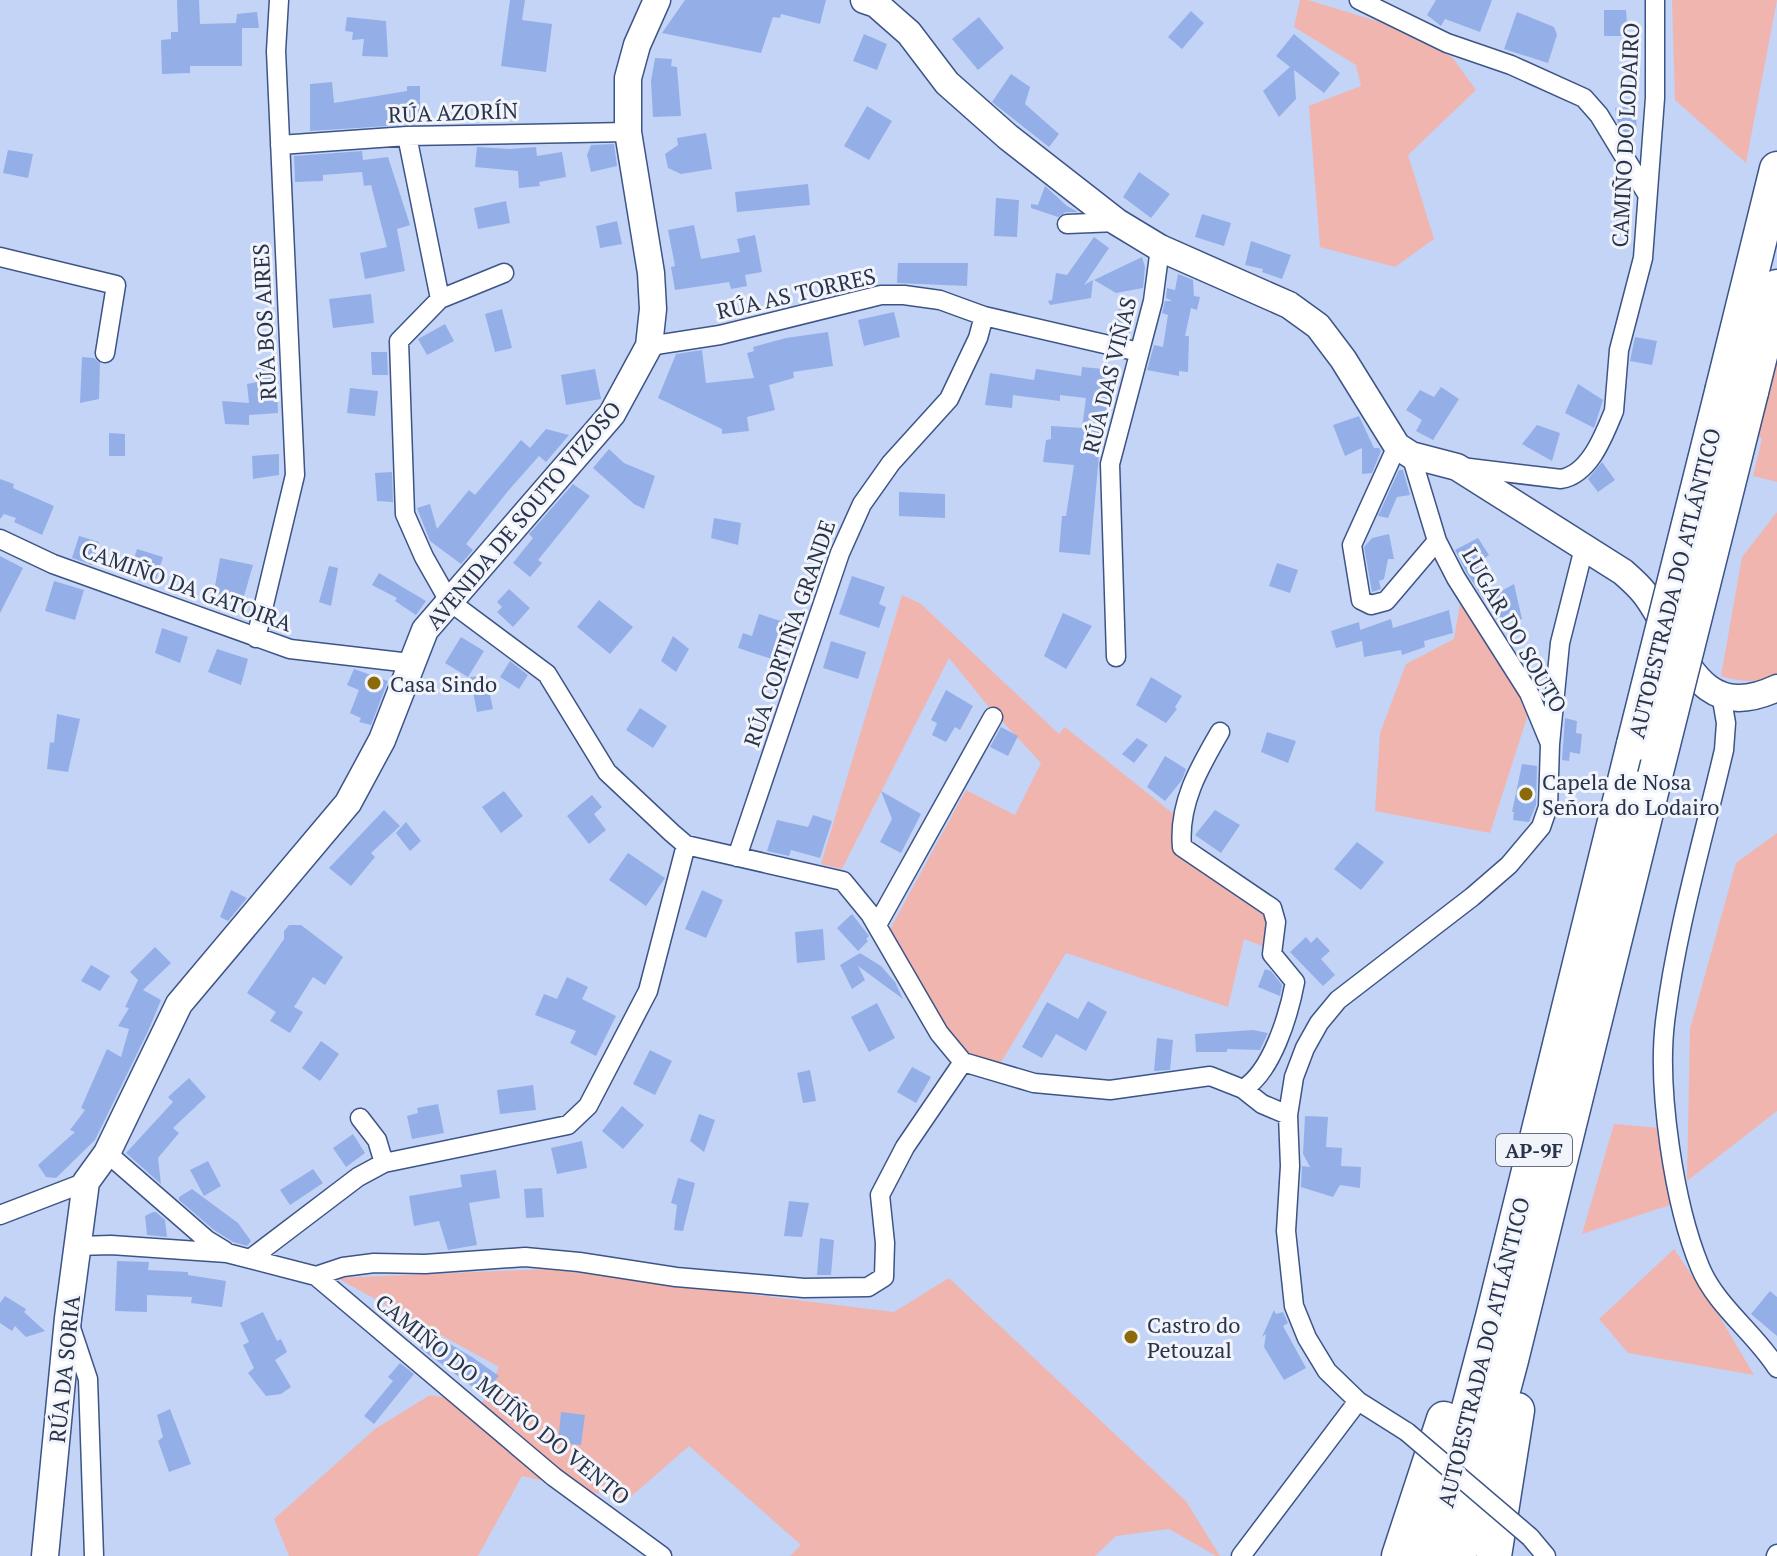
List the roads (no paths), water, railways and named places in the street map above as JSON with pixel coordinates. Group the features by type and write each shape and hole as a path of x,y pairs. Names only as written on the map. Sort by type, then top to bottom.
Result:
{"highway":[{"name":"AUTOESTRADA DO ATLÁNTICO","path":"1459,1556 1648,810 1737,390 1761,237 1775,176"},
{"name":"AUTOESTRADA DO ATLÁNTICO","path":"1430,1556 1493,1317 1634,744 1737,390 1777,287"},
{"path":"1494,1556 1525,1364 1648,810"},
{"path":"1399,1556 1479,1313 1571,997"}],"street":[{"name":"RÚA BOS AIRES","path":"256,638 295,475 276,42 279,0"},
{"name":"AVENIDA DE SOUTO VIZOSO","path":"86,1182 107,1153 179,1004 348,803 382,740 425,630 612,414 649,346 653,309 651,273 628,132 628,78 637,45 657,0"},
{"path":"864,0 876,4 909,33 947,83 1008,137 1117,222 1160,248 1289,305 1318,326 1404,451 1457,467 1623,572 1646,595 1691,674 1703,685 1721,694 1739,697 1760,696 1777,688"},
{"path":"1359,0 1447,43 1511,65 1584,98 1599,115 1647,194"},
{"name":"CAMIÑO DO LODAIRO","path":"1457,467 1561,479 1579,472 1596,450 1614,411 1619,350 1643,258 1655,98 1655,0"},
{"name":"RÚA AZORÍN","path":"280,145 407,136 628,132"},
{"path":"407,136 440,299"},
{"path":"1067,224 1117,222"},
{"name":"RÚA DAS VIÑAS","path":"1116,657 1110,464 1153,301 1160,248"},
{"path":"0,257 116,285 105,353"},
{"path":"504,273 440,299 399,341 405,514 424,557 449,601 547,674 607,772 686,845 843,881 877,925 939,1033 963,1062 1034,1083 1110,1090 1210,1076 1243,1089 1262,1104 1288,1115"},
{"name":"RÚA AS TORRES","path":"649,346 720,335 881,295 904,295 940,300 984,316 1139,352"},
{"name":"RÚA CORTIÑA GRANDE","path":"737,857 840,553 862,504 891,463 949,399 978,338 984,316"},
{"name":"LUGAR DO SOUTO","path":"1404,451 1352,545 1361,600 1371,605 1386,601 1437,541"},
{"name":"LUGAR DO SOUTO","path":"1404,451 1437,541 1456,578 1529,693 1550,744"},
{"name":"CAMIÑO DA GATOIRA","path":"0,539 53,564 290,649 410,663"},
{"path":"1546,1556 1530,1537 1407,1432 1358,1401 1327,1371 1307,1338 1294,1306 1286,1231 1290,1166 1288,1115 1294,1077 1305,1048 1338,1000 1472,897 1509,865 1541,827 1548,807 1550,744 1560,643 1584,548"},
{"path":"1721,694 1726,723 1724,750 1672,974 1665,1026 1666,1105 1675,1178 1700,1268 1712,1288 1777,1368"},
{"path":"877,925 993,717"},
{"path":"1220,732 1198,770 1185,805 1180,832 1182,847 1272,908 1276,922 1272,954 1295,982 1283,1031 1254,1082 1243,1089"},
{"path":"250,1259 347,1184 384,1163 568,1125 588,1106 648,991 686,845"},
{"path":"77,1246 111,1245 227,1253 316,1276 343,1267 374,1263 425,1264 525,1257 727,1282 804,1288 868,1287 884,1277 885,1243 880,1195 905,1147 963,1062"},
{"path":"360,1118 377,1140 384,1163"},
{"path":"107,1153 207,1240 227,1253"},
{"path":"0,1215 86,1182"},
{"name":"RÚA DA SORIA","path":"45,1556 68,1318 86,1182"},
{"name":"CAMIÑO DO MUÍÑO DO VENTO","path":"316,1276 554,1477 662,1556"},
{"path":"68,1318 88,1379 94,1556"},
{"path":"1241,1556 1358,1401"}],"place":[{"name":"Casa Sindo","path":"374,683"},
{"name":"Capela de Nosa Señora do Lodairo","path":"1526,794"},
{"name":"Castro do Petouzal","path":"1131,1337"}]}
